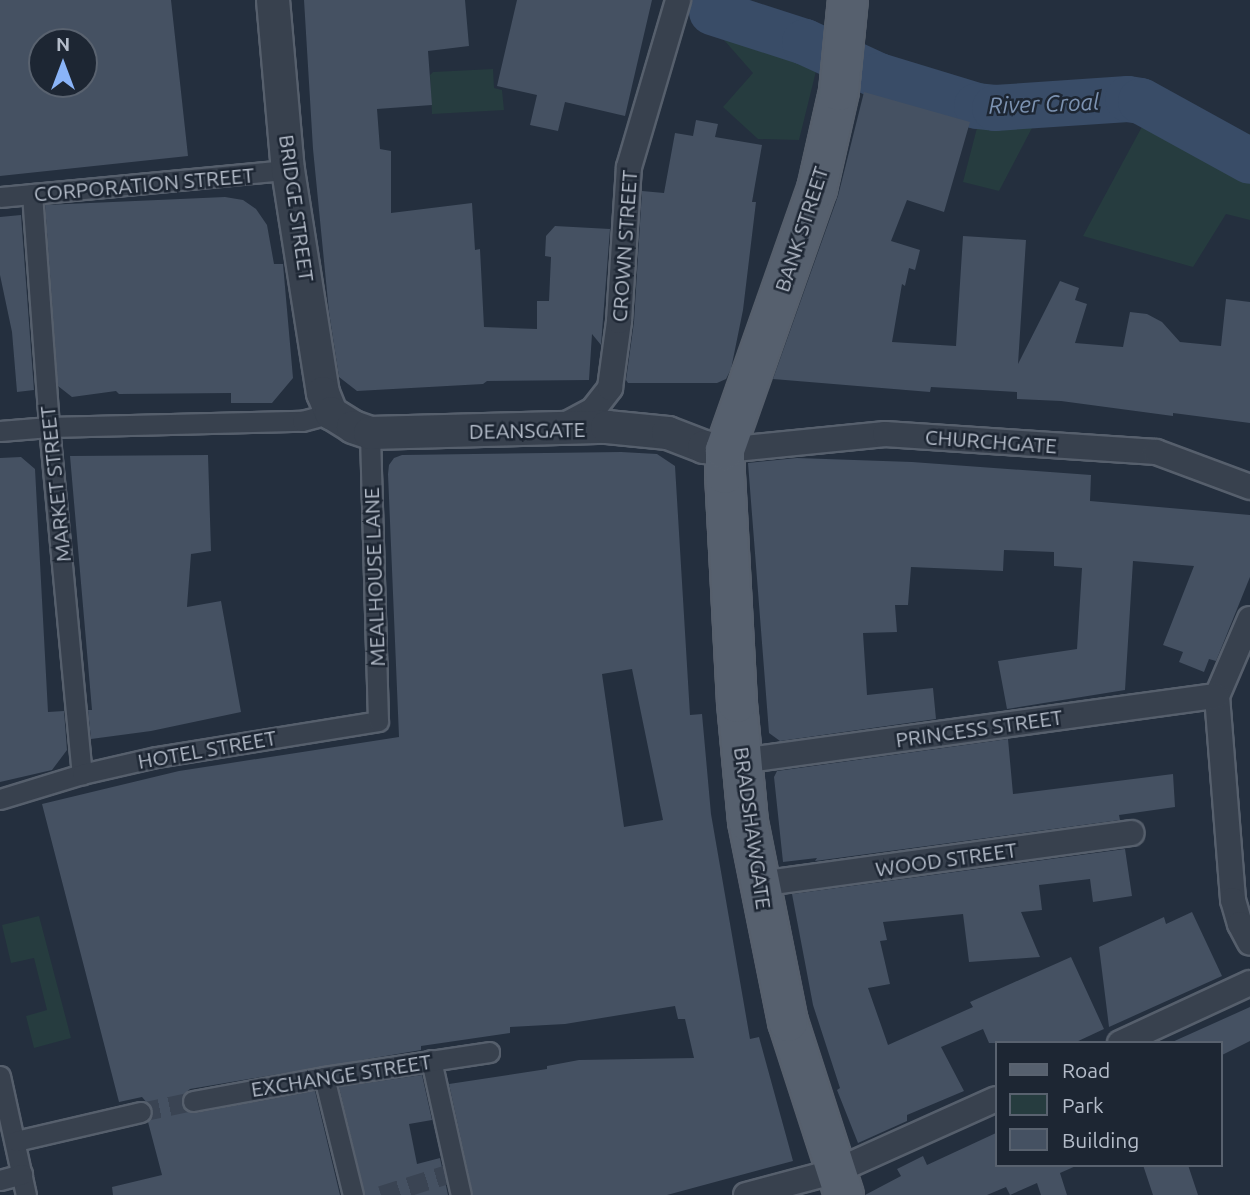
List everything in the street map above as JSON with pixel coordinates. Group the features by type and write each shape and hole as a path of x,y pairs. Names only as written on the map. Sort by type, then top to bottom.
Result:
{"main road":[{"name":"BANK STREET","path":"725,450 817,189 839,91 845,17"},
{"name":"BRADSHAWGATE","path":"725,450 741,761 759,884 788,1022 840,1183"}],"street":[{"name":"BRIDGE STREET","path":"273,0 288,170 323,393 331,413"},
{"name":"CROWN STREET","path":"558,429 593,410 610,388 619,321 629,167 678,0"},
{"name":"CORPORATION STREET","path":"0,197 288,170"},
{"name":"MARKET STREET","path":"32,194 49,427 82,774"},
{"name":"DEANSGATE","path":"331,413 353,428 370,433 607,428 668,433 704,447 725,450"},
{"path":"0,431 49,427 302,421 331,413"},
{"name":"MEALHOUSE LANE","path":"370,433 378,720"},
{"name":"CHURCHGATE","path":"725,450 885,434 1143,451 1156,452 1250,488"},
{"path":"1250,619 1217,696 1233,900 1240,924 1250,943"},
{"name":"PRINCESS STREET","path":"741,761 1217,696"},
{"name":"HOTEL STREET","path":"0,799 38,790 82,774 156,757 378,720"},
{"name":"WOOD STREET","path":"759,884 1132,833"},
{"path":"1124,1041 1250,983"},
{"name":"EXCHANGE STREET","path":"206,1103 324,1077 489,1052"},
{"path":"431,1060 461,1195"},
{"path":"0,1076 26,1195"},
{"path":"324,1077 353,1195"},
{"path":"746,1195 840,1183 995,1100"},
{"path":"16,1141 141,1112"},
{"path":"0,1180 22,1174"}],"green space":[{"path":"731,10 798,29 817,67 799,140 758,139 723,107 753,73 724,40"},
{"path":"493,69 494,88 502,90 504,110 432,114 430,75 433,72"},
{"path":"1140,85 1217,131 1250,134 1250,220 1226,214 1193,267 1083,236 1144,123 1135,115 1033,126 999,191 963,182 986,93 1001,99"},
{"path":"39,916 71,1038 34,1048 26,1016 47,1010 34,958 11,963 2,925"}],"building":[{"path":"0,0 171,0 188,156 0,176"},
{"path":"304,0 465,0 469,46 428,51 432,105 377,109 380,149 391,151 391,213 472,203 475,250 480,249 484,327 537,329 537,301 549,301 551,257 545,256 546,236 555,226 610,229 601,345 592,334 589,380 487,381 483,384 357,391 339,377 329,312 313,149"},
{"path":"517,0 652,0 625,116 565,102 558,131 530,125 537,95 497,86"},
{"path":"864,92 970,122 944,212 907,200 891,241 920,250 915,270 909,268 905,286 902,284 892,342 956,346 963,236 1026,240 1018,364 1060,281 1079,288 1075,300 1087,304 1075,343 1123,347 1130,312 1147,314 1162,322 1180,342 1221,346 1226,299 1250,302 1250,423 1061,401 1017,399 1017,392 931,387 930,392 773,379 838,196"},
{"path":"696,120 718,124 715,137 762,145 752,202 756,202 743,310 731,369 726,379 717,383 628,383 626,380 634,322 642,191 664,193 675,133 693,136"},
{"path":"225,197 243,200 256,209 267,225 274,264 283,264 293,378 272,403 231,403 231,393 119,394 116,391 72,397 58,386 45,205"},
{"path":"21,215 34,390 17,392 12,332 0,275 0,217"},
{"path":"621,452 657,454 675,466 690,715 702,714 711,814 750,1039 759,1037 793,1161 667,1195 473,1195 449,1084 547,1069 547,1066 579,1060 694,1058 685,1019 678,1019 675,1006 565,1024 510,1027 510,1033 421,1046 421,1050 190,1089 182,1096 181,1104 184,1109 195,1113 315,1091 340,1195 113,1195 112,1187 162,1175 148,1122 153,1110 142,1097 119,1102 42,804 179,771 399,737 388,474 389,465 394,458 402,455","holes":["632,669 663,820 624,827 602,674"]},
{"path":"208,455 211,551 191,554 187,607 221,601 241,712 151,731 91,739 88,710 92,710 70,456"},
{"path":"21,457 35,469 48,712 64,711 67,750 52,770 0,782 0,458"},
{"path":"797,458 912,462 1091,475 1090,501 1250,515 1250,577 1216,661 1209,659 1204,672 1179,662 1183,652 1163,645 1194,566 1133,561 1125,690 1007,709 998,661 1077,649 1082,568 1054,566 1054,552 1004,550 1003,571 911,567 908,605 895,605 897,632 863,633 867,695 933,688 936,719 780,741 769,733 748,463"},
{"path":"1008,739 1013,794 1173,774 1175,807 1119,815 1120,820 815,861 817,858 783,862 774,777 777,771"},
{"path":"1125,849 1132,896 1093,902 1090,879 1039,885 1042,910 1021,912 1040,957 969,962 963,914 883,922 887,940 880,941 890,984 868,988 888,1045 973,1007 970,1002 1071,957 1104,1029 1078,1041 989,1043 983,1029 941,1047 964,1091 907,1115 907,1121 858,1143 837,1090 840,1088 813,1005 792,894"},
{"path":"1192,912 1222,976 1109,1027 1099,947 1164,917 1166,924"},
{"path":"1250,1007 1250,1041 1222,1055 1222,1041 1174,1041"},
{"path":"422,1075 432,1120 409,1124 417,1164 440,1158 448,1195 365,1195 339,1087"},
{"path":"995,1133 995,1167 1074,1167 1060,1173 1067,1195 1041,1195 1037,1183 1010,1195 1006,1187 987,1195 865,1195 901,1176 897,1169 923,1156 927,1165"},
{"path":"1144,1167 1189,1167 1198,1195 1153,1195"}],"waterway":[{"name":"River Croal","path":"712,12 805,42 879,76 977,106 995,108 1128,99 1141,101 1250,161"}],"tunnel":[{"path":"141,1112 193,1101"},
{"path":"381,1195 454,1172"}]}
